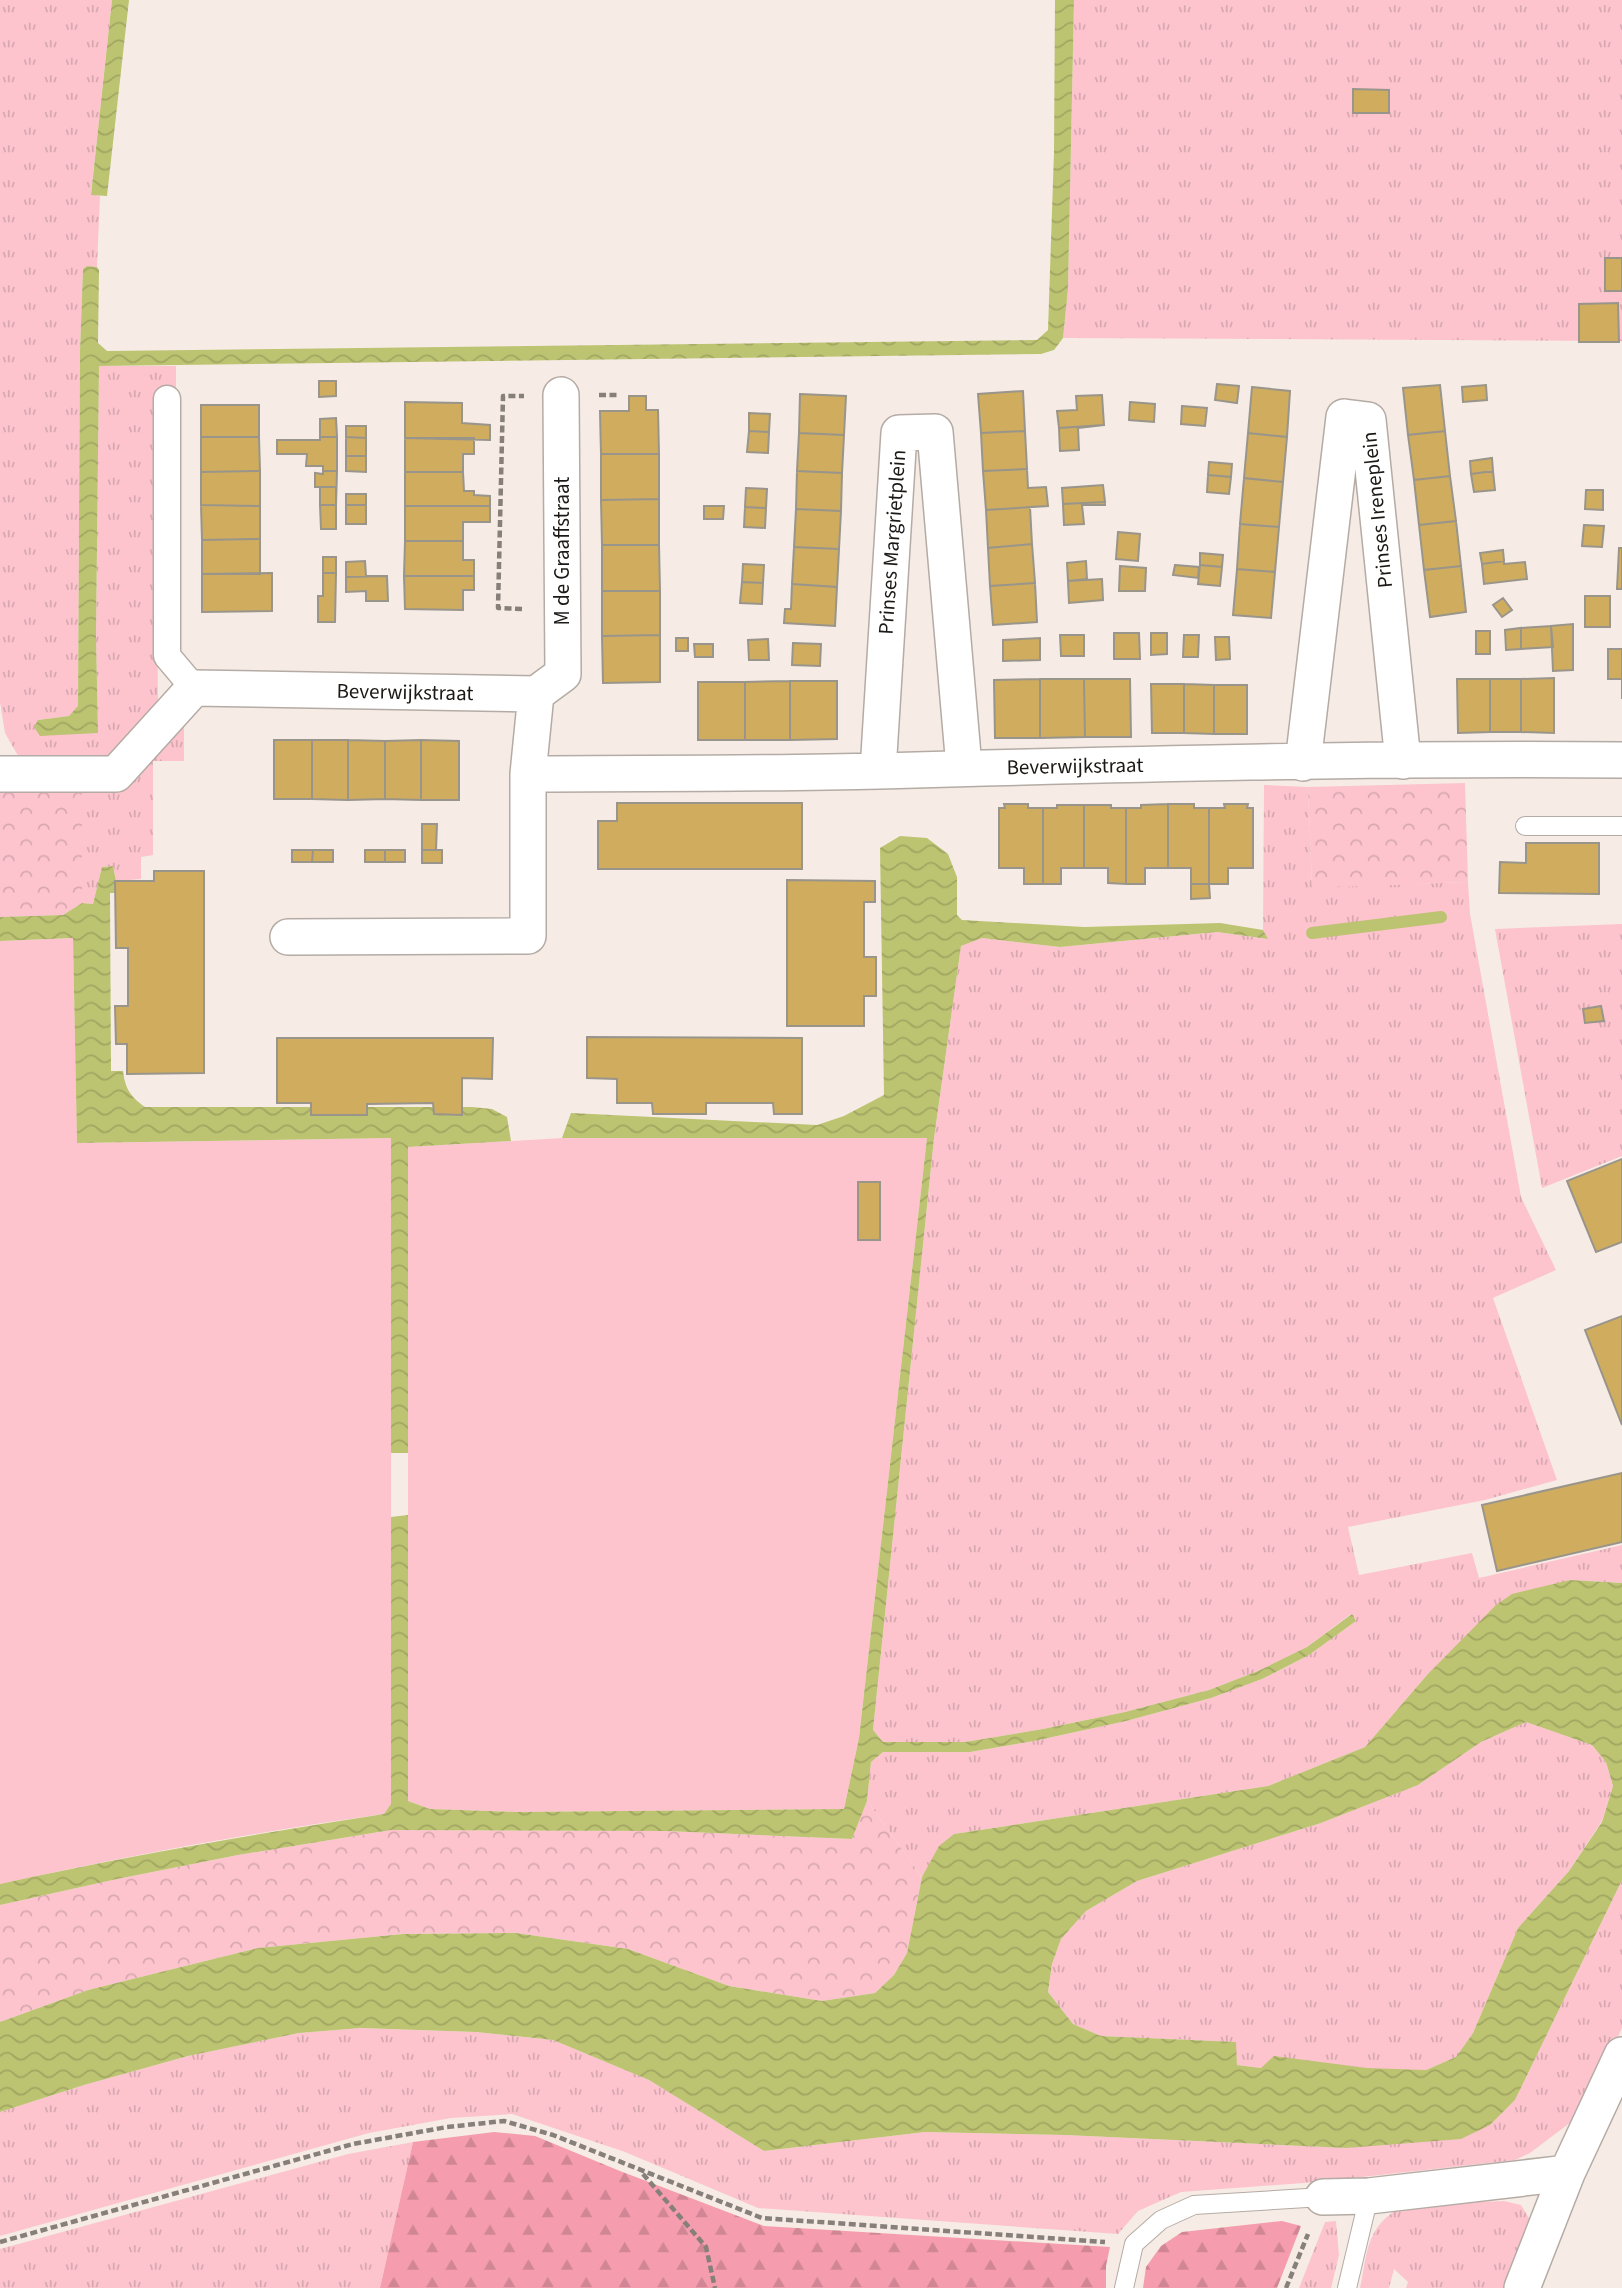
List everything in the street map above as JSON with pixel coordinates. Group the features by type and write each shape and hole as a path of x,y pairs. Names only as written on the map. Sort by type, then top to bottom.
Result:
{"street":[{"name":"M de Graaffstraat","path":"537,694 563,674 561,395"},
{"path":"0,774 116,774 194,688 167,656 167,399"},
{"name":"Prinses Ireneplein","path":"1303,763 1344,417 1368,420 1403,761"},
{"name":"Prinses Margrietplein","path":"878,771 899,433 935,432 964,767"},
{"name":"Beverwijkstraat","path":"194,688 537,694"},
{"path":"288,937 528,936 527,774 537,694"},
{"name":"Beverwijkstraat","path":"527,774 1622,760"},
{"path":"1522,2288 1567,2174 1622,2055"},
{"path":"1323,2197 1369,2196 1567,2174"}],"lane":[{"path":"1525,826 1622,826"},
{"path":"1347,2288 1369,2196"},
{"path":"1125,2288 1134,2244 1161,2220 1194,2205 1323,2197"}],"path":[{"path":"0,2242 353,2144 447,2127 504,2121 553,2135 762,2218 1134,2244"},
{"path":"641,2172 706,2247 715,2288"},
{"path":"1286,2288 1323,2197"}],"green space":[{"path":"0,0 112,0 91,194 100,196 97,267 87,266 83,269 78,707 69,716 38,720 98,733 96,636 99,366 176,366 176,390 156,390 158,708 109,764 31,764 17,754 5,733 0,702"},
{"path":"1074,0 1622,0 1622,341 1063,338 1068,289"},
{"path":"184,717 184,761 153,761 153,855 141,857 141,879 116,881 113,866 102,867 93,904 82,903 82,784"},
{"path":"1465,783 1468,882 1312,888 1308,787"},
{"path":"82,784 82,903 63,915 0,917 0,785"},
{"path":"1264,785 1308,787 1312,887 1468,882 1470,914 1521,1197 1556,1270 1493,1298 1557,1480 1485,1500 1348,1527 1359,1575 1472,1553 1479,1578 1622,1545 1622,1583 1569,1580 1427,1675 1365,1747 1268,1786 954,1834 922,1877 867,1801 871,1762 883,1752 970,1752 1126,1721 1211,1698 1262,1679 1309,1655 1356,1621 1351,1614 1307,1647 1258,1671 1209,1690 1125,1712 965,1742 883,1742 873,1730 934,1138 961,946 982,938 1060,947 1217,932 1267,939 1263,930"},
{"path":"1622,924 1622,1156 1542,1188 1495,929"},
{"path":"73,938 77,1143 391,1138 391,1805 384,1814 191,1845 0,1884 0,941"},
{"path":"562,1138 927,1138 859,1738 844,1809 518,1812 430,1809 408,1801 408,1147"},
{"path":"1526,1722 1592,1745 1606,1762 1613,1786 1602,1821 1569,1871 1518,1928 1473,2033 1456,2057 1426,2070 1261,2068 1237,2065 1235,2042 1101,2036 1073,2024 1048,1992 1052,1964 1061,1939 1086,1911 1137,1881 1321,1823 1418,1785 1481,1742"},
{"path":"867,1801 922,1877 907,1953 894,1975 875,1993 822,2001 729,1986 628,1949 516,1933 403,1934 258,1948 88,1990 0,2022 0,1905 238,1855 391,1830 666,1831 852,1839"},
{"path":"1622,1880 1622,2028 1583,2113 1530,2153 1515,2160 1317,2182 1181,2192 1138,2211 1118,2234 758,2208 625,2152 512,2114 451,2118 369,2133 0,2236 0,2112 188,2056 299,2033 361,2028 476,2032 553,2040 649,2080 764,2151 925,2132 1065,2135 1346,2148 1490,2125 1515,2100"},
{"path":"494,2132 535,2136 764,2226 1110,2247 1106,2266 1106,2288 380,2288 413,2142"},
{"path":"413,2142 380,2288 0,2288 0,2249 348,2154"},
{"path":"1504,2201 1521,2205 1533,2225 1512,2288 1406,2288 1408,2282 1394,2269 1389,2288 1360,2288 1370,2241 1384,2219 1392,2213 1423,2204"},
{"path":"1282,2221 1301,2226 1277,2288 1143,2288 1146,2267 1161,2246 1182,2232"},
{"path":"1336,2221 1339,2255 1331,2288 1299,2288 1325,2222"}],"water":[{"path":"112,0 129,0 107,196 91,195"},
{"path":"1055,0 1074,0 1068,289 1063,338 1054,350 1041,354 99,366 96,636 98,733 40,736 34,727 38,720 69,716 78,706 80,351 83,269 87,266 97,267 99,270 98,343 107,351 1037,340 1048,330 1054,152"},
{"path":"900,836 927,838 948,854 957,877 957,915 962,920 1084,927 1220,923 1263,930 1268,939 1217,932 1060,947 982,938 961,946 934,1138 873,1730 883,1742 965,1742 1125,1712 1209,1690 1258,1671 1307,1647 1352,1614 1356,1621 1309,1655 1262,1679 1211,1698 1126,1721 970,1752 883,1752 871,1762 867,1801 852,1839 666,1831 391,1830 238,1855 0,1905 0,1884 192,1846 384,1814 391,1804 391,1517 408,1515 408,1801 430,1809 518,1812 844,1809 859,1738 927,1138 562,1138 571,1113 817,1125 844,1116 884,1095 880,848"},
{"path":"113,866 116,881 115,893 110,893 111,1071 123,1071 130,1092 145,1107 472,1107 492,1109 507,1117 511,1141 408,1147 408,1453 391,1453 391,1138 77,1143 73,938 0,941 0,917 63,915 82,903 93,904 102,867"},
{"path":"1570,1580 1622,1583 1622,1880 1515,2100 1490,2125 1461,2139 1346,2148 1065,2135 925,2132 764,2151 649,2080 553,2040 476,2032 361,2028 299,2033 188,2056 0,2112 0,2022 88,1990 258,1948 403,1934 516,1933 628,1949 729,1986 822,2001 875,1993 894,1975 907,1953 922,1877 939,1846 954,1834 1268,1786 1365,1747 1427,1675 1496,1605 1512,1594","holes":["1526,1722 1592,1745 1606,1762 1613,1786 1602,1822 1569,1871 1518,1928 1473,2033 1456,2057 1426,2070 1367,2068 1274,2056 1261,2068 1237,2065 1236,2042 1101,2036 1073,2024 1048,1992 1052,1964 1061,1939 1086,1911 1137,1881 1321,1823 1418,1785 1481,1742"]}],"building":[{"path":"1353,89 1389,90 1389,113 1353,113"},
{"path":"1605,258 1622,258 1622,291 1605,291"},
{"path":"1618,303 1619,342 1579,342 1579,304"},
{"path":"319,381 336,381 336,396 319,397"},
{"path":"1217,384 1239,386 1237,403 1215,400"},
{"path":"1440,385 1445,431 1408,435 1403,388"},
{"path":"1486,385 1487,400 1463,402 1462,387"},
{"path":"1252,387 1290,391 1287,437 1248,433"},
{"path":"1023,391 1025,431 981,433 978,394"},
{"path":"800,394 846,396 844,435 799,433"},
{"path":"1102,395 1104,425 1059,428 1057,411 1077,410 1076,396"},
{"path":"629,396 646,396 646,410 658,410 659,454 601,454 600,411 629,411"},
{"path":"405,402 462,403 462,423 490,425 490,440 405,438"},
{"path":"1130,402 1155,404 1154,422 1129,420"},
{"path":"201,405 259,405 259,437 201,437"},
{"path":"1182,406 1207,408 1205,426 1181,424"},
{"path":"749,413 770,414 769,432 749,431"},
{"path":"336,418 337,437 320,437 320,419"},
{"path":"1104,425 1078,428 1079,450 1060,451 1059,428"},
{"path":"346,426 366,426 366,438 346,437"},
{"path":"749,431 769,432 768,453 747,452"},
{"path":"1025,431 1027,469 983,471 981,433"},
{"path":"1445,431 1450,476 1414,480 1408,435"},
{"path":"799,433 844,435 842,473 797,471"},
{"path":"1248,433 1287,437 1283,482 1244,478"},
{"path":"201,437 259,437 260,471 201,472"},
{"path":"320,437 337,437 337,471 323,471 323,466 306,466 307,454 277,454 277,440 320,440"},
{"path":"346,437 366,438 366,456 346,456"},
{"path":"405,438 474,438 474,454 463,454 463,472 405,472"},
{"path":"601,454 659,454 659,499 601,500"},
{"path":"346,456 366,456 366,472 346,471"},
{"path":"1492,458 1493,471 1471,474 1470,461"},
{"path":"1209,462 1232,464 1231,477 1208,475"},
{"path":"1027,469 1028,488 1046,487 1048,506 986,510 983,471"},
{"path":"260,471 260,506 201,505 201,472"},
{"path":"323,471 337,471 336,505 320,505 320,487 315,487 315,473 323,474"},
{"path":"797,471 842,473 841,511 796,509"},
{"path":"1493,471 1495,490 1474,492 1471,474"},
{"path":"405,472 463,472 464,491 490,496 490,506 405,506"},
{"path":"1208,475 1231,477 1229,494 1207,492"},
{"path":"1450,476 1456,521 1419,525 1414,480"},
{"path":"1244,478 1283,482 1279,527 1240,524"},
{"path":"1103,485 1105,502 1063,504 1062,488"},
{"path":"320,487 336,487 336,505 320,505"},
{"path":"746,488 767,489 766,508 745,507"},
{"path":"1586,490 1603,490 1603,510 1585,509"},
{"path":"346,494 366,494 366,505 346,505"},
{"path":"659,499 659,545 602,545 601,500"},
{"path":"1105,502 1105,505 1082,505 1084,524 1064,525 1063,504"},
{"path":"201,505 260,506 260,539 202,540"},
{"path":"320,505 336,505 336,529 321,529"},
{"path":"346,505 366,505 366,524 346,524"},
{"path":"405,506 490,506 490,522 463,522 463,541 405,541"},
{"path":"704,506 724,506 723,519 704,519"},
{"path":"745,507 766,508 765,528 744,527"},
{"path":"1030,507 1032,544 988,548 986,510"},
{"path":"796,509 841,511 839,549 794,547"},
{"path":"1456,521 1461,566 1424,570 1419,525"},
{"path":"1240,524 1279,527 1275,572 1237,569"},
{"path":"1584,525 1604,526 1602,547 1582,546"},
{"path":"1118,532 1140,534 1138,561 1116,559"},
{"path":"260,539 260,574 202,574 202,540"},
{"path":"405,541 463,541 463,560 474,560 474,576 404,576"},
{"path":"1032,544 1035,583 990,586 988,548"},
{"path":"602,545 659,545 660,591 602,591"},
{"path":"794,547 839,549 837,587 792,584"},
{"path":"1619,548 1622,548 1622,589 1617,589"},
{"path":"1503,550 1504,561 1482,564 1480,553"},
{"path":"1200,553 1223,555 1222,567 1200,565"},
{"path":"323,557 336,557 336,573 323,573"},
{"path":"365,561 366,576 387,576 346,577 346,562"},
{"path":"1086,561 1087,579 1068,581 1067,563"},
{"path":"1504,561 1504,564 1525,562 1527,579 1484,584 1482,564"},
{"path":"743,564 764,565 763,583 742,582"},
{"path":"1175,565 1199,567 1198,578 1173,575"},
{"path":"1200,565 1222,567 1220,586 1198,584"},
{"path":"1120,566 1146,568 1145,591 1119,591"},
{"path":"1461,566 1466,612 1430,617 1424,570"},
{"path":"1237,569 1275,572 1271,618 1233,615"},
{"path":"272,573 272,611 202,612 202,574"},
{"path":"323,573 336,573 335,622 318,622 318,596 323,596"},
{"path":"387,576 388,601 366,601 366,591 346,592 346,577"},
{"path":"404,576 474,576 474,590 463,590 463,610 405,609"},
{"path":"1102,579 1103,600 1069,603 1068,581"},
{"path":"742,582 763,583 762,604 740,603"},
{"path":"1035,583 1037,622 993,625 990,586"},
{"path":"792,584 837,587 835,626 784,623 785,609 791,609"},
{"path":"602,591 660,591 660,635 602,636"},
{"path":"1585,596 1610,596 1610,627 1585,627"},
{"path":"1503,598 1512,610 1502,617 1493,605"},
{"path":"1573,624 1573,670 1553,671 1551,626"},
{"path":"1551,626 1553,647 1521,649 1521,628"},
{"path":"1521,628 1521,649 1506,650 1505,630"},
{"path":"1476,631 1490,631 1490,654 1476,654"},
{"path":"1114,633 1139,633 1140,659 1114,659"},
{"path":"1151,633 1167,633 1167,654 1151,655"},
{"path":"660,635 660,682 603,683 602,636"},
{"path":"1060,635 1084,635 1084,656 1061,656"},
{"path":"1184,635 1199,635 1198,657 1183,657"},
{"path":"1215,637 1229,637 1230,659 1216,660"},
{"path":"676,638 688,638 688,651 676,651"},
{"path":"1040,638 1040,660 1003,661 1003,640"},
{"path":"768,639 769,660 749,660 748,640"},
{"path":"793,643 821,644 820,666 792,665"},
{"path":"694,644 713,644 713,657 695,657"},
{"path":"1608,649 1622,649 1622,679 1608,679"},
{"path":"1554,678 1554,733 1521,732 1521,679"},
{"path":"1040,679 1084,679 1085,737 1040,738"},
{"path":"1040,679 1040,738 995,738 994,680"},
{"path":"1084,679 1130,679 1131,737 1085,737"},
{"path":"1457,679 1490,679 1490,732 1458,733"},
{"path":"1490,679 1521,679 1521,732 1490,732"},
{"path":"790,681 790,740 745,740 745,682"},
{"path":"790,681 837,681 837,739 790,740"},
{"path":"698,682 745,682 745,740 698,740"},
{"path":"1151,684 1184,684 1184,733 1152,733"},
{"path":"1184,684 1214,685 1214,734 1184,733"},
{"path":"1214,685 1247,685 1247,734 1214,734"},
{"path":"274,740 312,740 312,799 274,799"},
{"path":"312,740 348,740 348,800 312,799"},
{"path":"348,740 385,741 385,799 348,800"},
{"path":"421,740 459,741 459,800 421,800"},
{"path":"421,740 421,800 385,799 385,741"},
{"path":"617,803 802,803 802,869 598,869 598,821 617,821"},
{"path":"1004,804 1028,804 1028,808 1043,808 1043,884 1024,884 1024,868 999,868 999,808 1005,808"},
{"path":"1168,804 1168,868 1145,868 1145,884 1126,884 1126,808"},
{"path":"1168,804 1194,804 1194,808 1209,808 1209,884 1191,884 1191,868 1168,868"},
{"path":"1224,804 1248,804 1247,808 1253,808 1253,868 1228,868 1228,884 1209,884 1209,808 1225,808"},
{"path":"1057,805 1084,805 1084,868 1061,868 1061,884 1043,884 1043,808 1057,808"},
{"path":"1084,805 1126,808 1126,884 1108,883 1108,868 1084,868"},
{"path":"422,824 437,824 436,850 422,850"},
{"path":"1526,843 1599,843 1599,894 1499,893 1500,862 1526,863"},
{"path":"292,850 313,850 312,862 292,862"},
{"path":"313,850 333,850 333,862 312,862"},
{"path":"365,850 385,850 385,862 365,862"},
{"path":"385,850 405,850 405,862 385,862"},
{"path":"422,850 442,850 442,863 422,863"},
{"path":"154,871 204,871 204,1073 127,1074 127,1044 116,1044 115,1006 128,1006 128,948 116,948 115,881 154,881"},
{"path":"787,880 875,881 875,902 864,902 864,957 876,957 876,996 864,996 864,1026 787,1026"},
{"path":"1191,884 1209,884 1210,898 1191,899"},
{"path":"1601,1006 1604,1021 1585,1023 1583,1009"},
{"path":"587,1037 802,1038 802,1114 774,1114 773,1103 706,1103 706,1114 653,1114 652,1103 617,1103 617,1079 587,1078"},
{"path":"277,1038 493,1038 492,1079 462,1078 462,1115 434,1114 433,1103 367,1104 367,1115 311,1115 311,1103 277,1103"},
{"path":"1622,1159 1622,1242 1596,1252 1567,1181"},
{"path":"858,1182 880,1182 880,1240 858,1240"},
{"path":"1622,1316 1622,1425 1585,1330"},
{"path":"1622,1473 1622,1542 1497,1571 1482,1505"}],"waterway":[{"path":"1312,933 1441,917"}]}
